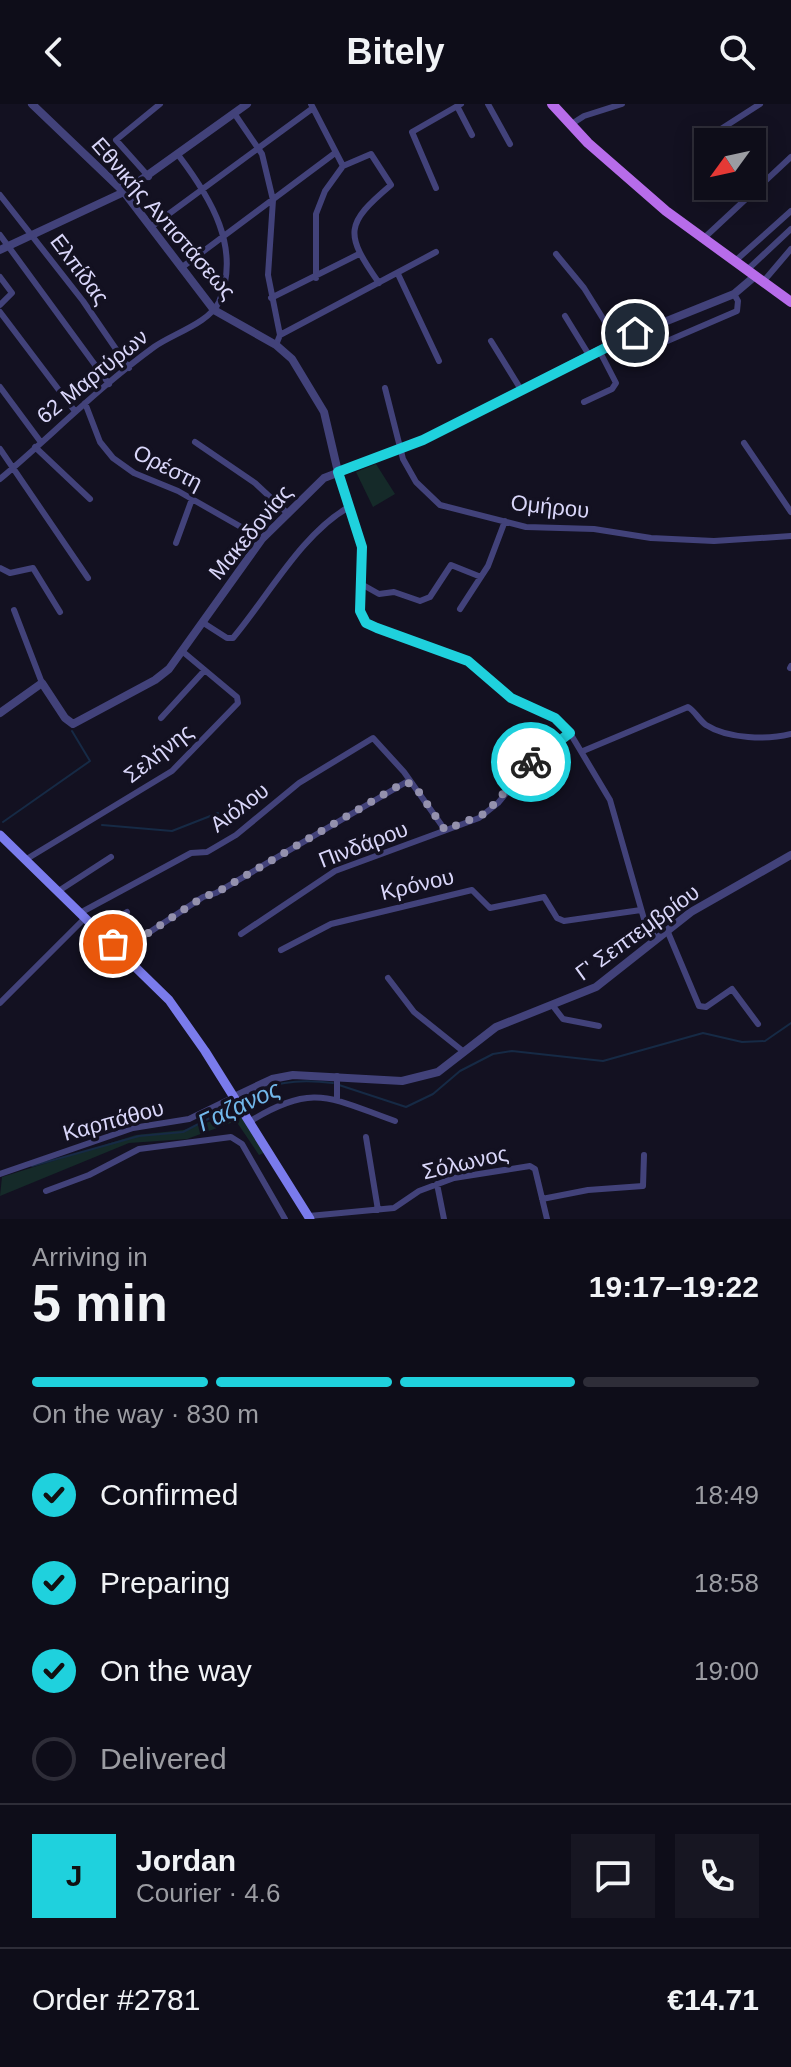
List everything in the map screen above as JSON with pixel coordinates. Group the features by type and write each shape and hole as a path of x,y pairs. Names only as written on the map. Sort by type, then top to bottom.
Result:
{"main road":[{"path":"552,104 570,125 644,193 703,240 791,302"},
{"path":"0,835 121,951 178,1012 309,1218"}],"street":[{"name":"Εθνικής Αντιστάσεως","path":"32,104 124,192 214,310 276,345 297,365 320,404 338,472"},
{"path":"149,177 116,140 160,104"},
{"path":"5,248 124,192 179,156 247,104"},
{"path":"488,104 510,144"},
{"path":"570,125 584,116 622,104"},
{"path":"723,128 760,104"},
{"path":"436,188 412,132 459,105 472,135"},
{"path":"151,227 312,106 343,166"},
{"path":"234,113 259,148 273,200 268,246 271,298 280,335 276,345"},
{"path":"180,268 335,153"},
{"path":"316,278 316,211 343,166 371,154 391,185 358,215 354,227 359,254 379,283"},
{"path":"179,156 204,188 224,235 225,278 214,310"},
{"path":"703,240 791,157"},
{"name":"Ελπίδας","path":"0,195 129,368"},
{"path":"734,262 791,211"},
{"path":"754,277 791,229"},
{"path":"0,235 5,248 109,384"},
{"path":"754,277 791,249"},
{"path":"280,335 436,252"},
{"path":"271,298 359,254"},
{"path":"556,254 584,288 617,341"},
{"path":"398,274 439,361"},
{"path":"0,277 12,293 0,305"},
{"name":"Μακεδονίας","path":"42,683 68,722 73,724 155,680 182,651 262,539 320,481 399,450 617,341 734,294 754,277"},
{"path":"665,342 737,311 738,301 734,294"},
{"name":"62 Μαρτύρων","path":"0,479 74,410 157,345 214,310"},
{"path":"0,312 74,410"},
{"path":"565,316 589,355"},
{"path":"491,341 520,388"},
{"path":"584,402 615,387 599,350"},
{"path":"0,387 38,444 90,499"},
{"name":"Ομήρου","path":"385,388 399,450 411,475 435,502 526,527 594,529 664,539 722,541 791,536"},
{"name":"Ορέστη","path":"85,403 100,442 113,458 134,473 192,499 262,539"},
{"path":"195,442 261,487 286,512"},
{"path":"744,443 791,512"},
{"path":"0,449 88,578"},
{"path":"338,472 362,547 360,611 366,623 468,661 511,698 555,718 570,733 612,804 641,910 656,939"},
{"path":"176,543 192,499"},
{"path":"202,622 227,638 233,638 270,586 349,507"},
{"path":"460,609 481,577 505,521"},
{"path":"363,585 379,594 394,592 420,601 430,597 451,565 481,577"},
{"path":"0,568 10,573 33,568 60,612"},
{"path":"0,713 42,683 14,610"},
{"name":"Σελήνης","path":"25,860 150,785 202,744 239,701 182,651"},
{"path":"161,718 204,671"},
{"path":"583,751 688,707 707,726 727,733 774,737 791,734"},
{"name":"Πινδάρου","path":"241,934 335,871 486,813 538,755 570,733"},
{"name":"Αιόλου","path":"0,1003 82,916 191,853 211,851 252,824 299,783 373,738 379,741 408,781"},
{"path":"121,951 203,897 216,893 408,781 445,830"},
{"name":"Γ' Σεπτεμβρίου","path":"235,1099 282,1077 390,1081 417,1079 441,1071 496,1027 596,987 701,906 791,855"},
{"path":"57,892 111,857"},
{"name":"Κρόνου","path":"281,950 331,924 472,890 490,908 544,897 557,918 564,921 641,910"},
{"path":"100,931 127,912"},
{"path":"667,930 699,1006 706,1007 732,989 758,1024"},
{"path":"388,978 414,1012 464,1052"},
{"path":"553,1006 563,1019 599,1026"},
{"path":"337,1080 337,1096"},
{"path":"247,1119 297,1098 337,1096 395,1121"},
{"name":"Καρπάθου","path":"0,1174 133,1128 189,1119 235,1099"},
{"path":"46,1191 89,1175 139,1149 231,1137 242,1144 285,1219"},
{"path":"366,1137 378,1210"},
{"path":"542,1199 588,1190 643,1186 644,1155"},
{"name":"Σόλωνος","path":"309,1218 394,1208 419,1191 437,1184 470,1175 530,1166 535,1169 547,1219"},
{"path":"437,1184 444,1219"}],"green space":[{"path":"376,464 395,494 373,507 356,472"},
{"path":"240,1112 266,1152 259,1155 236,1121 187,1139 129,1143 0,1196 2,1177 136,1135 184,1130"}],"waterway":[{"path":"3,822 90,761 72,731"},
{"path":"102,825 172,831 218,813"},
{"name":"Γαζανος","path":"339,1085 406,1107 433,1094 460,1071 493,1054 512,1051 603,1061 703,1033 742,1042 765,1041 791,1023"},
{"name":"Γαζανος","path":"240,1101 273,1085 308,1081 333,1083"},
{"name":"Γαζανος","path":"32,1166 139,1136 183,1132 235,1105"}],"way so far":[{"path":"113,944 121,951 203,897 216,893 405,782 414,785 445,830 477,820 486,813 531,762"}],"route":[{"path":"531,762 570,733 555,718 520,704 476,666 463,659 377,628 366,623 362,617 362,547 338,472 423,440 520,388 635,333"}]}
